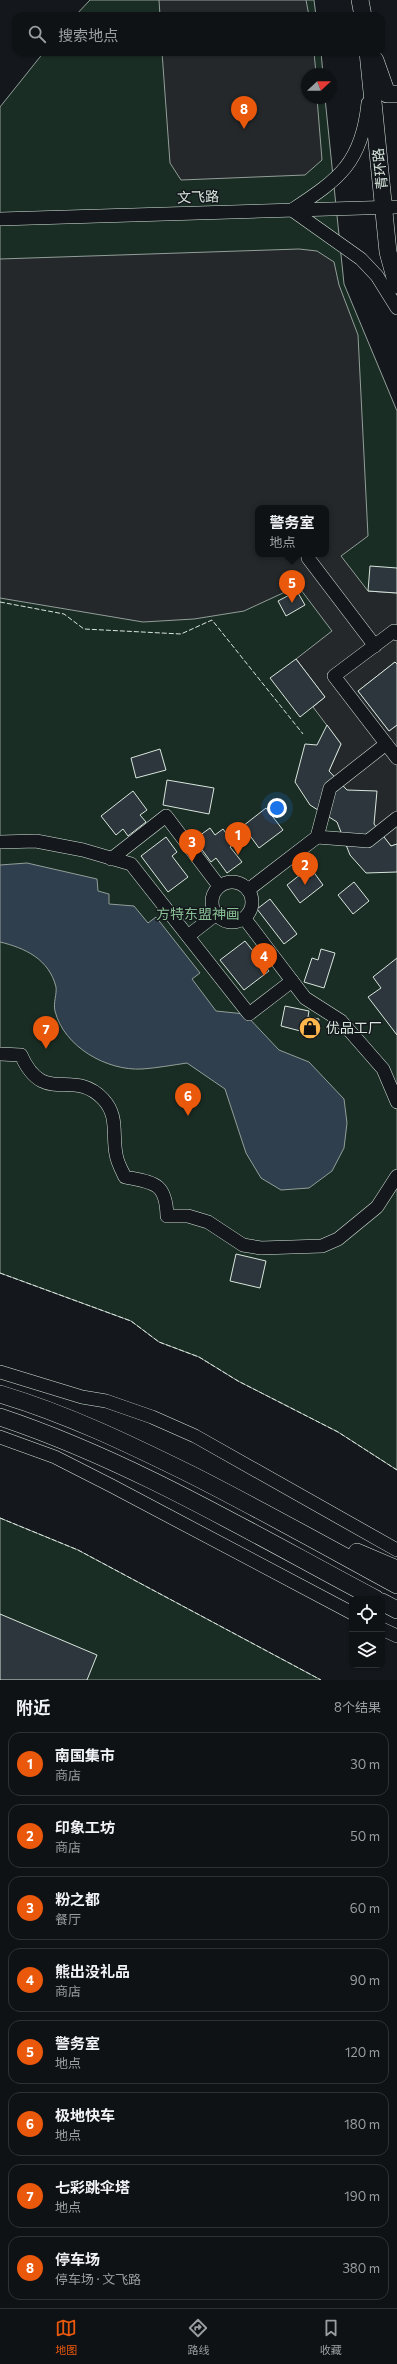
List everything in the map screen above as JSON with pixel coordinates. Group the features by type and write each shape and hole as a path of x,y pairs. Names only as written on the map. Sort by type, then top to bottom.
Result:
{"main road":[{"path":"360,0 362,12"},
{"name":"青环路","path":"368,56 390,208 388,252 397,285"},
{"path":"373,56 387,94 397,94"},
{"path":"0,1394 40,1406 119,1438 396,1579"},
{"path":"0,1417 38,1430 99,1455 172,1490 370,1596"}],"street":[{"path":"371,82 366,124 353,159 322,191 292,210 360,259 377,276 397,308"},
{"name":"文飞路","path":"0,219 390,208"},
{"path":"308,558 374,646"},
{"path":"397,634 394,630 334,676 397,758"},
{"path":"248,890 316,837 330,788 386,744"},
{"path":"111,859 166,816 219,886"},
{"path":"316,837 368,841 397,818"},
{"path":"0,842 36,841 84,850 131,864 249,1014 292,981"},
{"path":"229,882 240,883 248,890 253,900 251,910 245,919 235,923 224,922 215,915 211,905 213,894 219,886 229,882"},
{"path":"188,936 215,915"},
{"path":"245,919 305,998 341,1021 383,1069 397,1102"},
{"path":"0,1054 21,1055 27,1069 36,1079 45,1084 68,1083 84,1087 102,1098 110,1108 115,1123 116,1153 125,1177 150,1182 160,1188 167,1198 167,1216 188,1216 208,1222 243,1245 282,1249 329,1244 357,1224 377,1207 397,1176"},
{"path":"0,1372 82,1397 106,1401 152,1417 195,1436 397,1550"},
{"path":"0,1437 55,1457 349,1611"},
{"path":"385,1630 397,1636"}],"green space":[{"path":"90,0 314,0 316,12 79,12"},
{"name":"方特东盟神画","path":"41,56 321,56 322,68 301,68 301,104 326,104 344,284 397,411 397,1470 338,1432 238,1381 199,1357 159,1342 131,1321 0,1273 0,107"},
{"path":"0,1518 78,1550 321,1680 0,1680"}],"shaded area":[{"path":"159,0 306,0 308,12 160,12"},
{"path":"162,56 314,56 315,68 301,68 301,104 317,104 322,160 305,175 181,180 170,163"},
{"path":"299,249 317,251 334,262 339,285 358,335 368,536 341,556 368,591 397,593 397,664 395,662 358,691 389,731 397,725 397,844 391,846 329,771 341,744 313,707 325,697 296,659 332,631 298,586 244,611 194,619 143,622 0,598 0,259"}],"water":[{"path":"27,863 97,879 98,891 109,894 109,904 134,906 148,923 156,917 200,973 192,979 216,1011 245,1014 279,1050 309,1062 344,1099 347,1123 344,1148 332,1171 309,1188 281,1190 261,1178 246,1153 225,1089 187,1063 148,1069 129,1069 115,1066 101,1061 89,1054 77,1046 67,1036 55,1011 56,987 53,977 48,969 35,956 27,951 0,942 0,865"}],"building":[{"path":"370,566 397,568 397,593 368,591"},
{"path":"297,591 305,605 286,616 278,601"},
{"path":"296,659 325,697 300,717 270,678"},
{"path":"395,662 397,664 397,725 389,731 358,691"},
{"path":"327,725 341,744 329,771 347,790 377,791 374,824 391,846 397,844 397,872 366,873 350,855 337,822 310,805 295,782 305,744 317,745"},
{"path":"160,749 166,770 136,778 131,758"},
{"path":"167,780 214,788 209,814 163,805"},
{"path":"133,791 147,810 140,815 146,822 128,836 123,829 116,835 101,816"},
{"path":"266,808 283,830 259,848 243,826"},
{"path":"210,828 215,835 223,829 234,844 230,847 242,862 227,873 216,858 211,862 200,847 204,843 199,836"},
{"path":"166,837 177,852 172,856 188,877 168,892 141,856"},
{"path":"310,867 323,885 300,903 287,885"},
{"path":"354,882 369,901 353,914 338,895"},
{"path":"270,899 297,934 284,944 257,909"},
{"path":"245,941 269,971 244,990 220,960"},
{"path":"321,949 335,953 324,988 304,982 312,958 318,960"},
{"path":"397,958 397,1035 368,997 381,988 373,977"},
{"path":"285,1006 309,1011 308,1017 319,1019 316,1035 281,1026"},
{"path":"236,1254 266,1261 260,1288 230,1281"},
{"path":"0,1614 97,1655 87,1680 0,1680"}],"fence":[{"path":"0,602 64,614 84,629 181,634 212,620 303,734"},
{"path":"0,1273 131,1321 159,1342 199,1357 238,1381 338,1432 397,1470"},
{"path":"0,1518 78,1550 321,1680"}],"place":[{"name":"停车场","path":"244,129"},
{"name":"警务室","path":"292,603"},
{"name":"南国集市","path":"238,855"},
{"name":"粉之都","path":"192,862"},
{"name":"印象工坊","path":"305,885"},
{"name":"熊出没礼品","path":"264,976"},
{"name":"优品工厂","path":"310,1028"},
{"name":"七彩跳伞塔","path":"46,1049"},
{"name":"极地快车","path":"188,1116"}]}
